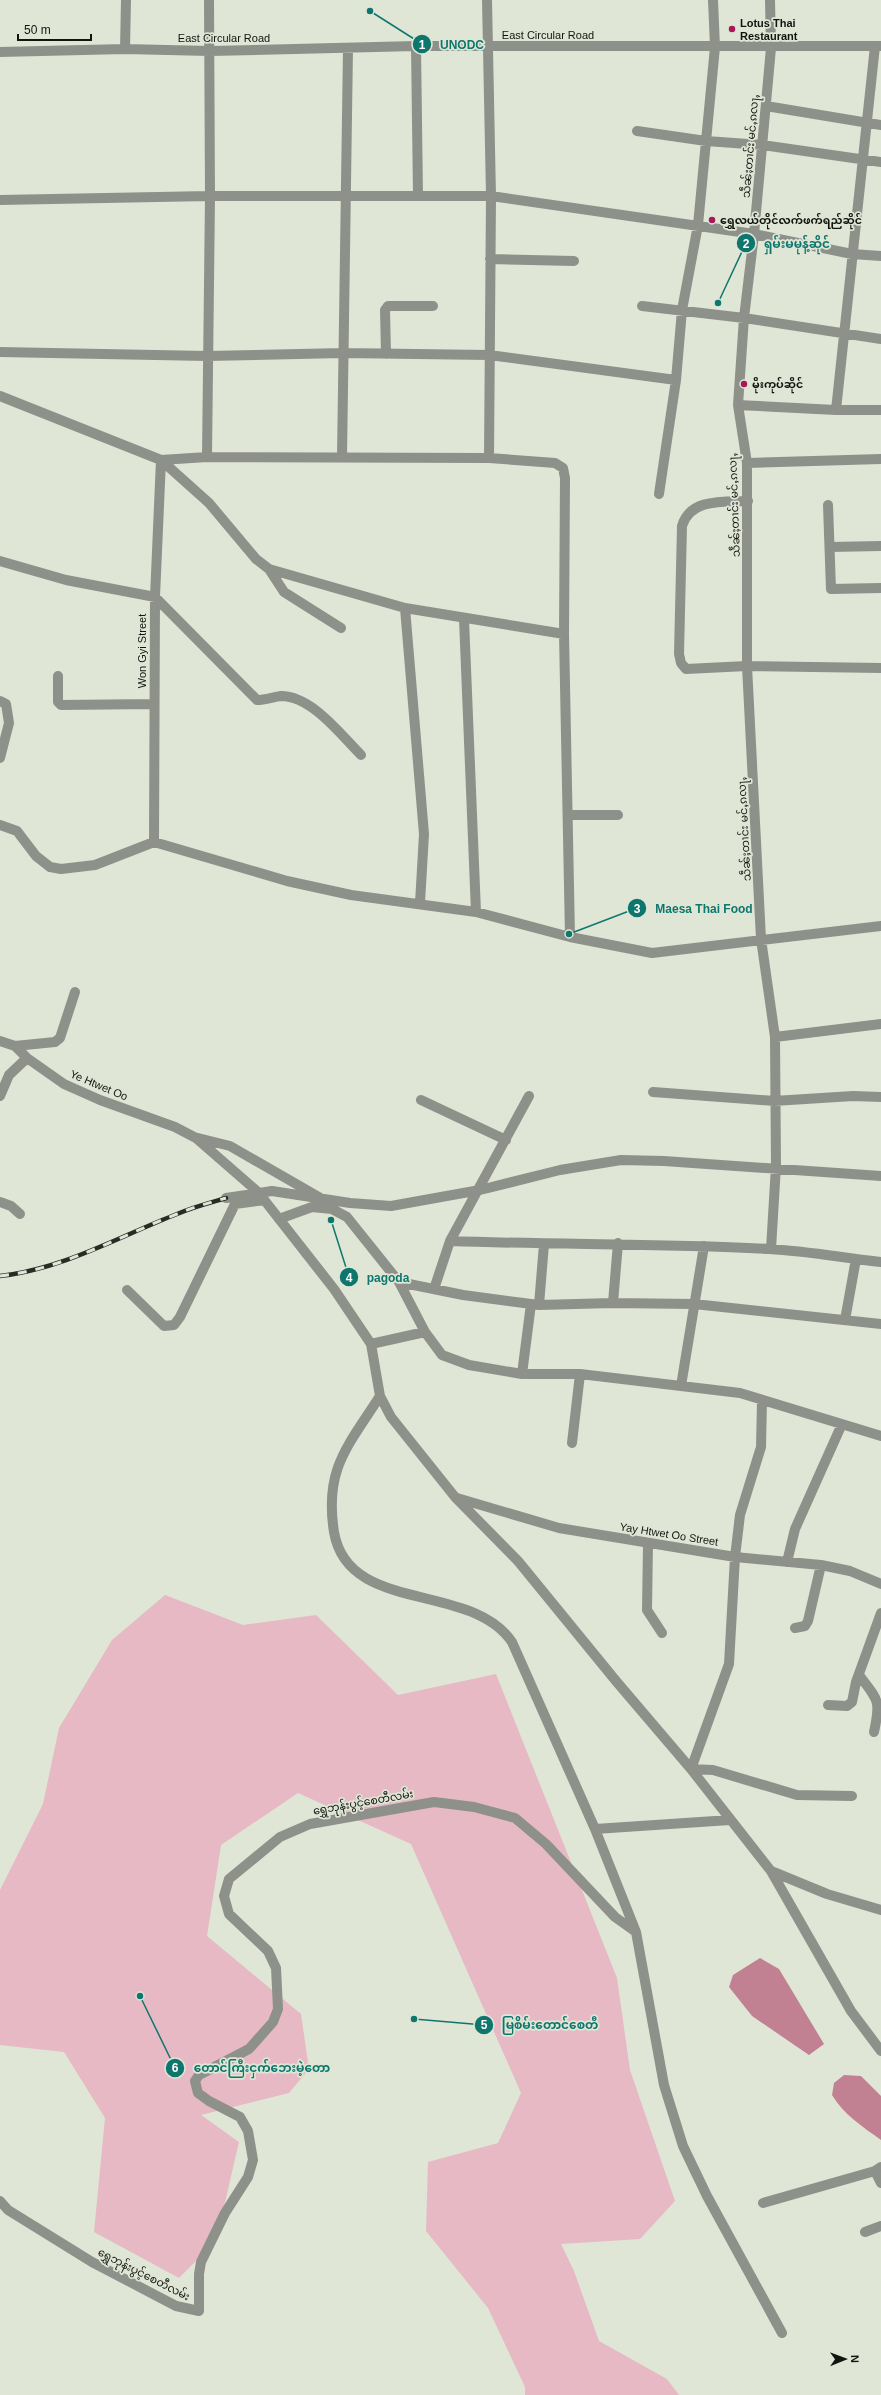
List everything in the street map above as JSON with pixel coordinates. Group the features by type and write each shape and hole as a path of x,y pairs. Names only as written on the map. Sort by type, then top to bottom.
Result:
{"street":[{"path":"125,49 126,0"},
{"path":"207,457 210,196 209,0"},
{"path":"488,0 491,196 489,458"},
{"path":"659,494 676,380 682,310 698,225 716,47 713,0"},
{"name":"သဵၼ်ႈတၢင်း မင်ႇၵလႃႇ","path":"770,0 771,48 754,234 744,318 738,404 748,463 747,666 761,939 775,1037 774,1101 776,1170 771,1249"},
{"path":"416,46 418,196"},
{"name":"East Circular Road","path":"0,52 125,49 210,51 416,46 771,48 878,46"},
{"path":"836,410 852,254 878,46"},
{"path":"342,456 348,48"},
{"path":"766,106 881,125"},
{"path":"637,131 706,141 762,145 881,162"},
{"path":"0,200 210,196 491,196 698,225 754,234 852,254 881,256"},
{"path":"490,259 574,260"},
{"path":"386,354 385,310 388,306 433,306"},
{"path":"642,306 744,318 881,339"},
{"path":"0,352 207,356 343,353 489,355 676,380"},
{"path":"0,396 161,460 209,503 256,559 269,569 284,592 341,628"},
{"path":"738,404 836,410 881,410"},
{"path":"161,460 207,457 342,456 489,458 555,463 563,468 565,478 564,634 570,937"},
{"path":"748,463 881,459"},
{"name":"Won Gyi Street","path":"154,842 154,597 161,460"},
{"path":"748,501 708,503 696,507 685,516 682,526 679,654 681,663 686,669 747,666 881,668"},
{"path":"828,505 831,589 881,588"},
{"path":"830,547 881,546"},
{"path":"0,561 66,580 154,597 257,700 281,696 301,699 314,709 361,755"},
{"path":"269,569 404,608 464,619 564,634"},
{"path":"404,608 424,834 420,903"},
{"path":"464,619 476,912"},
{"path":"58,676 58,702 61,705 154,704"},
{"path":"0,701 6,704 9,723 0,758"},
{"path":"568,815 618,815"},
{"path":"0,825 17,831 43,864 61,869 95,865 154,842 287,881 351,895 420,903 476,912 570,937 652,953 881,926"},
{"path":"15,1046 55,1042 60,1038 75,992"},
{"path":"775,1037 881,1024"},
{"name":"Ye Htwet Oo","path":"0,1041 15,1046 27,1058 64,1084 100,1100 175,1127 196,1138"},
{"path":"0,1096 9,1075 27,1058"},
{"path":"653,1092 774,1101 853,1096 881,1097"},
{"path":"434,1289 450,1241 480,1190 529,1096"},
{"path":"421,1100 506,1140"},
{"path":"196,1138 261,1196 334,1289 371,1344 380,1396 391,1417 455,1497 518,1561 616,1681 691,1768 771,1871 851,2011 881,2051"},
{"path":"196,1138 230,1146 324,1200 332,1209 347,1217 399,1282 425,1332 442,1355 469,1365 522,1374 580,1374 740,1393 762,1401 881,1436"},
{"path":"226,1198 286,1193 324,1200 391,1206 480,1190 560,1170 621,1160 664,1161 776,1170 881,1176"},
{"path":"127,1290 164,1326 174,1324 180,1317 235,1204 261,1196"},
{"path":"0,1202 11,1206 20,1214"},
{"path":"279,1219 312,1207 332,1209"},
{"path":"450,1241 544,1244 618,1243 771,1249 881,1262"},
{"path":"613,1303 618,1243"},
{"path":"522,1374 544,1244"},
{"path":"681,1386 704,1246"},
{"path":"845,1320 856,1259"},
{"path":"399,1282 434,1289 535,1304 694,1304 881,1324"},
{"path":"371,1344 425,1332"},
{"path":"572,1443 580,1374"},
{"path":"380,1396 345,1451 337,1468 331,1491 331,1510 335,1538 343,1558 357,1571 383,1588 462,1606 504,1630 512,1642 595,1829 636,1932 664,2085 683,2146 707,2196 782,2333"},
{"path":"691,1768 729,1664 735,1557 740,1515 761,1447 762,1401"},
{"path":"787,1562 795,1529 842,1424"},
{"name":"Yay Htwet Oo Street","path":"455,1497 559,1528 735,1557 821,1566 850,1571 881,1584"},
{"path":"648,1542 647,1610 662,1633"},
{"path":"795,1628 805,1626 808,1621 821,1566"},
{"path":"828,1705 847,1706 852,1702 859,1675 881,1613"},
{"path":"859,1675 880,1703 880,1716 874,1732"},
{"path":"691,1768 713,1770 797,1795 852,1796"},
{"name":"ရွှေဘုန်းပွင့်စေတီလမ်း","path":"0,2201 8,2210 92,2262 176,2306 199,2311 199,2274 202,2262 225,2213 248,2178 253,2160 248,2131 240,2117 209,2102 198,2093 195,2081 199,2075 249,2049 273,2022 278,2009 276,1968 268,1951 229,1914 224,1896 229,1879 280,1837 310,1824 434,1802 474,1807 515,1818 546,1844 615,1916 636,1932"},
{"path":"595,1829 730,1820"},
{"path":"771,1871 827,1894 881,1910"},
{"path":"763,2202 878,2169 881,2183"},
{"path":"865,2232 881,2226"}],"shaded area":[{"path":"165,1595 243,1625 316,1615 398,1695 496,1674 617,1978 630,2070 675,2201 640,2239 561,2244 574,2271 599,2341 667,2379 679,2395 525,2395 525,2387 488,2308 426,2231 428,2162 498,2143 521,2093 411,1844 298,1793 221,1845 207,1936 301,2014 309,2069 289,2093 201,2115 239,2142 216,2241 179,2278 94,2232 105,2118 64,2052 0,2045 0,1890 43,1804 59,1728 112,1640"},
{"path":"760,1958 779,1969 824,2044 809,2055 752,2016 729,1987 733,1975"},
{"path":"844,2075 861,2076 881,2096 881,2140 860,2125 848,2114 832,2095 834,2083"}],"railway":[{"path":"0,1276 46,1267 90,1251 201,1205 226,1198"}],"place":[{"name":"UNODC","path":"370,11"},
{"name":"Lotus Thai Restaurant","path":"732,29"},
{"name":"ရွှေလယ်တိုင်လက်ဖက်ရည်ဆိုင်","path":"712,220"},
{"name":"ရှမ်းမမုန့်ဆိုင်","path":"718,303"},
{"name":"မိုးကုပ်ဆိုင်","path":"744,384"},
{"name":"Maesa Thai Food","path":"569,934"},
{"name":"pagoda","path":"331,1220"},
{"name":"တောင်ကြီးငှက်ဘေးမဲ့တော","path":"140,1996"},
{"name":"မြစိမ်းတောင်စေတီ","path":"414,2019"}]}
